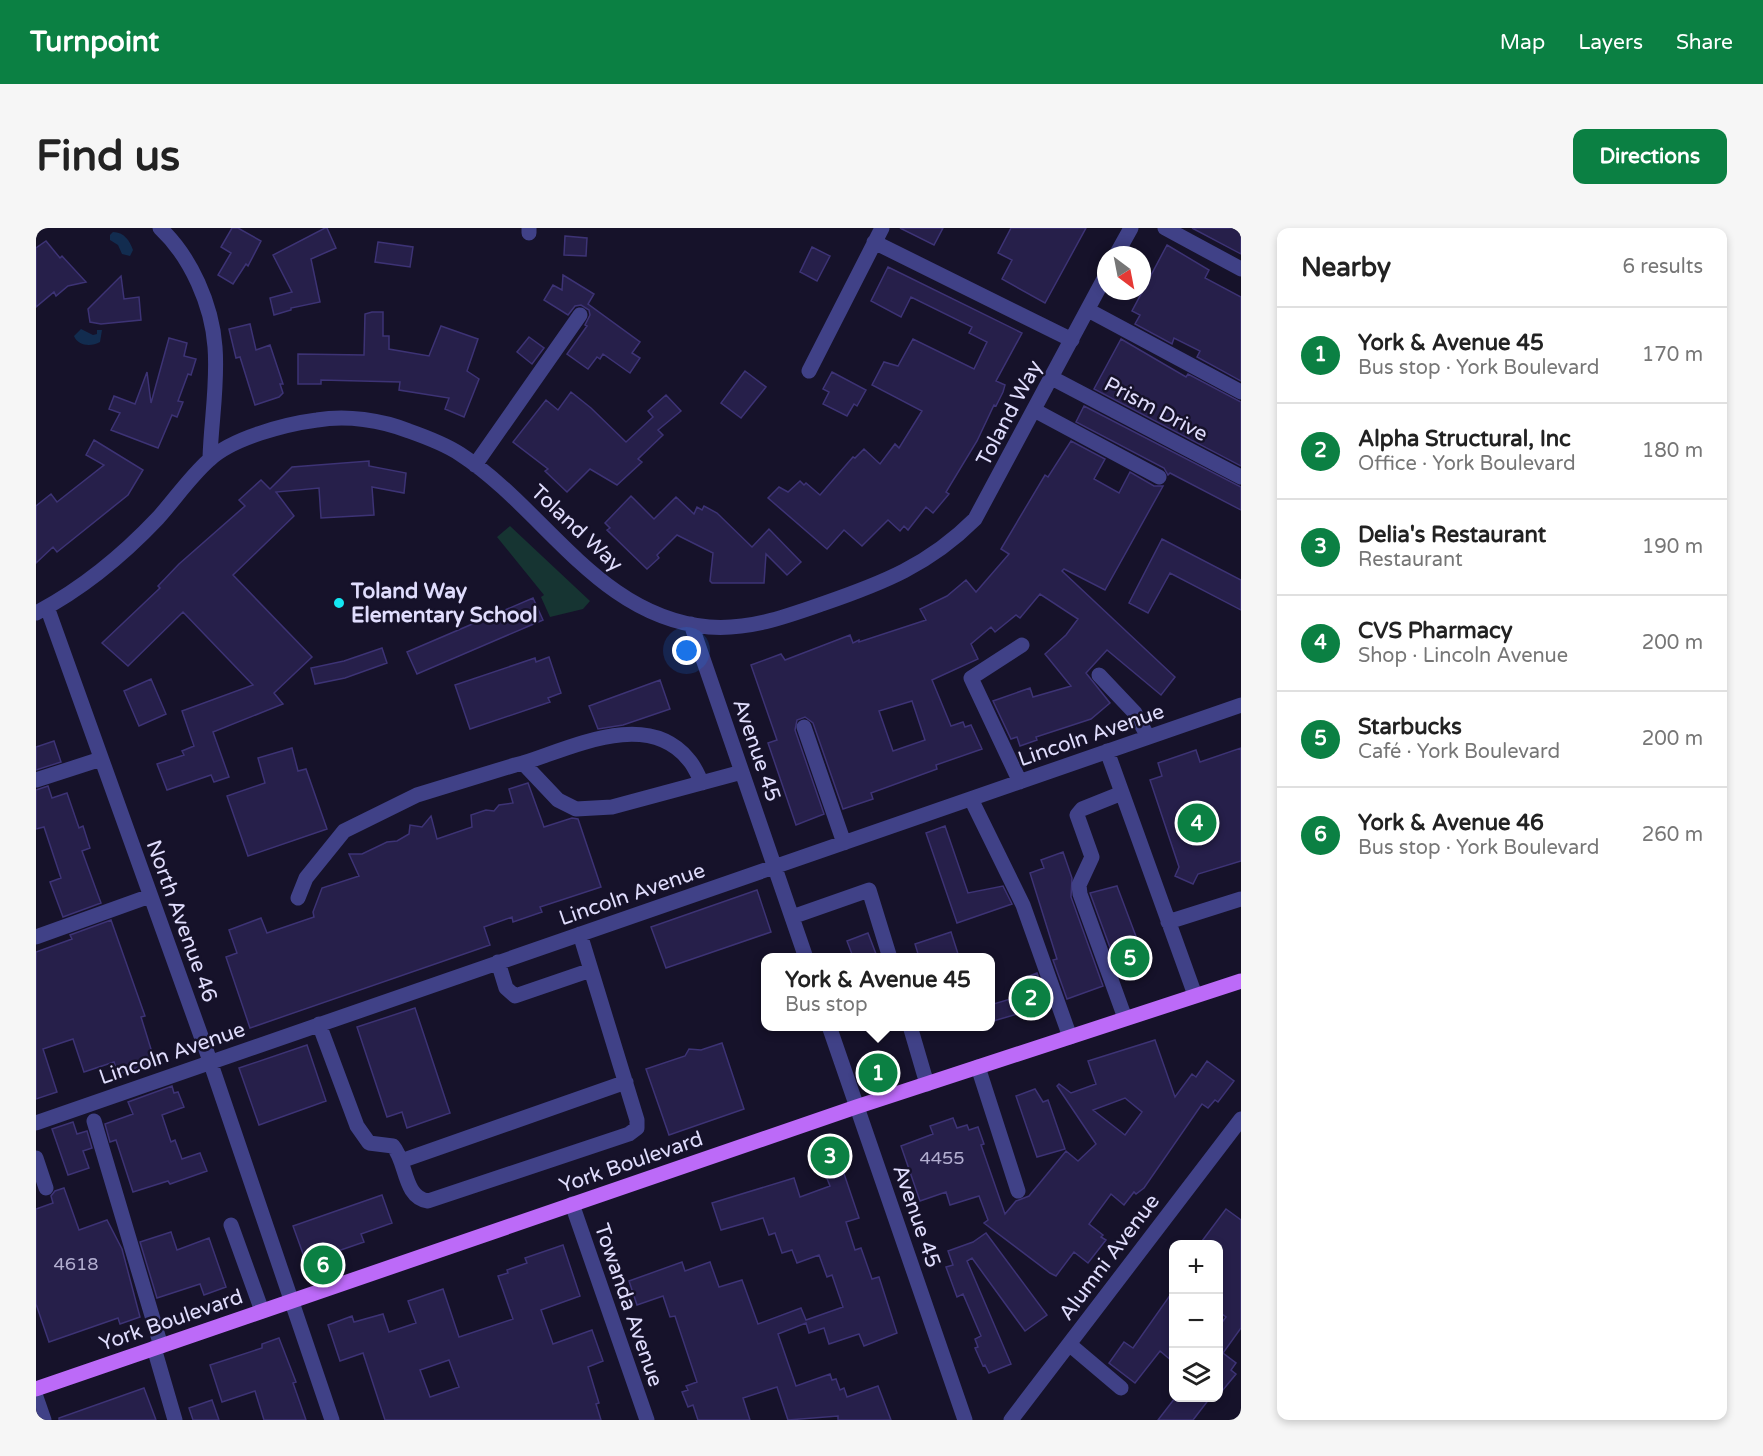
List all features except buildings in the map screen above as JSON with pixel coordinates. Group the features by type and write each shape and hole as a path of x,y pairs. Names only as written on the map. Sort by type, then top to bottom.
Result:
{"main road":[{"name":"York Boulevard","path":"36,1389 856,1107 1241,981"}],"street":[{"path":"160,228 185,256 197,280 210,323 215,346 216,374 210,458"},
{"path":"810,371 882,228"},
{"path":"1121,246 1131,228"},
{"path":"1165,228 1241,269"},
{"path":"874,242 1072,340"},
{"name":"Toland Way","path":"41,610 86,582 129,548 210,458 256,434 284,426 320,419 355,419 392,425 459,453 530,513 600,582 659,615 711,627 743,626 780,619 872,587 925,562 951,543 975,519 1097,292"},
{"path":"1088,310 1241,392"},
{"path":"475,465 580,315"},
{"name":"Prism Drive","path":"1052,378 1241,477"},
{"path":"1034,410 1159,477"},
{"name":"North Avenue 46","path":"41,610 101,759 210,1061 332,1420"},
{"name":"Avenue 45","path":"691,624 805,953"},
{"path":"1020,782 971,678 1022,645"},
{"path":"1099,675 1135,713 1148,737"},
{"name":"Lincoln Avenue","path":"36,1123 1241,705"},
{"path":"804,727 844,843"},
{"path":"298,898 306,878 344,831 417,795 608,737 635,733 656,738 688,758 702,783"},
{"path":"1107,751 1195,995"},
{"path":"36,780 101,759"},
{"path":"523,763 558,800 576,809 612,807 742,772"},
{"path":"1122,793 1078,812 1077,815 1092,857 1079,885 1080,894 1125,1018"},
{"path":"971,799 1023,905 1070,1037"},
{"path":"792,917 869,890 889,953"},
{"path":"36,937 150,896"},
{"path":"1168,922 1241,899"},
{"path":"319,1024 357,1126 369,1143 393,1146 413,1193 420,1200 428,1201 629,1134 637,1128 637,1120 580,934"},
{"path":"498,962 506,988 515,996 591,970"},
{"name":"Avenue 45","path":"831,1031 965,1420"},
{"path":"911,1031 927,1084"},
{"path":"978,1067 1018,1191"},
{"path":"401,1161 626,1082"},
{"name":"Alumni Avenue","path":"1011,1420 1241,1119"},
{"path":"94,1121 158,1347 175,1420"},
{"path":"36,1158 46,1188"},
{"name":"Towanda Avenue","path":"572,1204 647,1420"},
{"path":"231,1225 262,1311"},
{"path":"1069,1344 1121,1388"},
{"path":"36,1397 44,1420"}],"green space":[{"path":"510,526 590,601 583,609 550,617 541,597 544,595 497,537"}],"water":[{"path":"113,232 123,235 128,240 133,250 130,256 122,254 118,245 110,240"},
{"path":"81,329 93,335 97,334 97,330 102,330 100,342 89,345 78,342 74,336"}],"place":[{"name":"Toland Way Elementary School","path":"339,603"},
{"name":"CVS Pharmacy","path":"1197,823"},
{"name":"Starbucks","path":"1130,958"},
{"name":"Alpha Structural, Inc","path":"1031,998"},
{"name":"York & Avenue 45","path":"878,1073"},
{"name":"Delia's Restaurant","path":"830,1156"},
{"name":"York & Avenue 46","path":"323,1265"}]}
